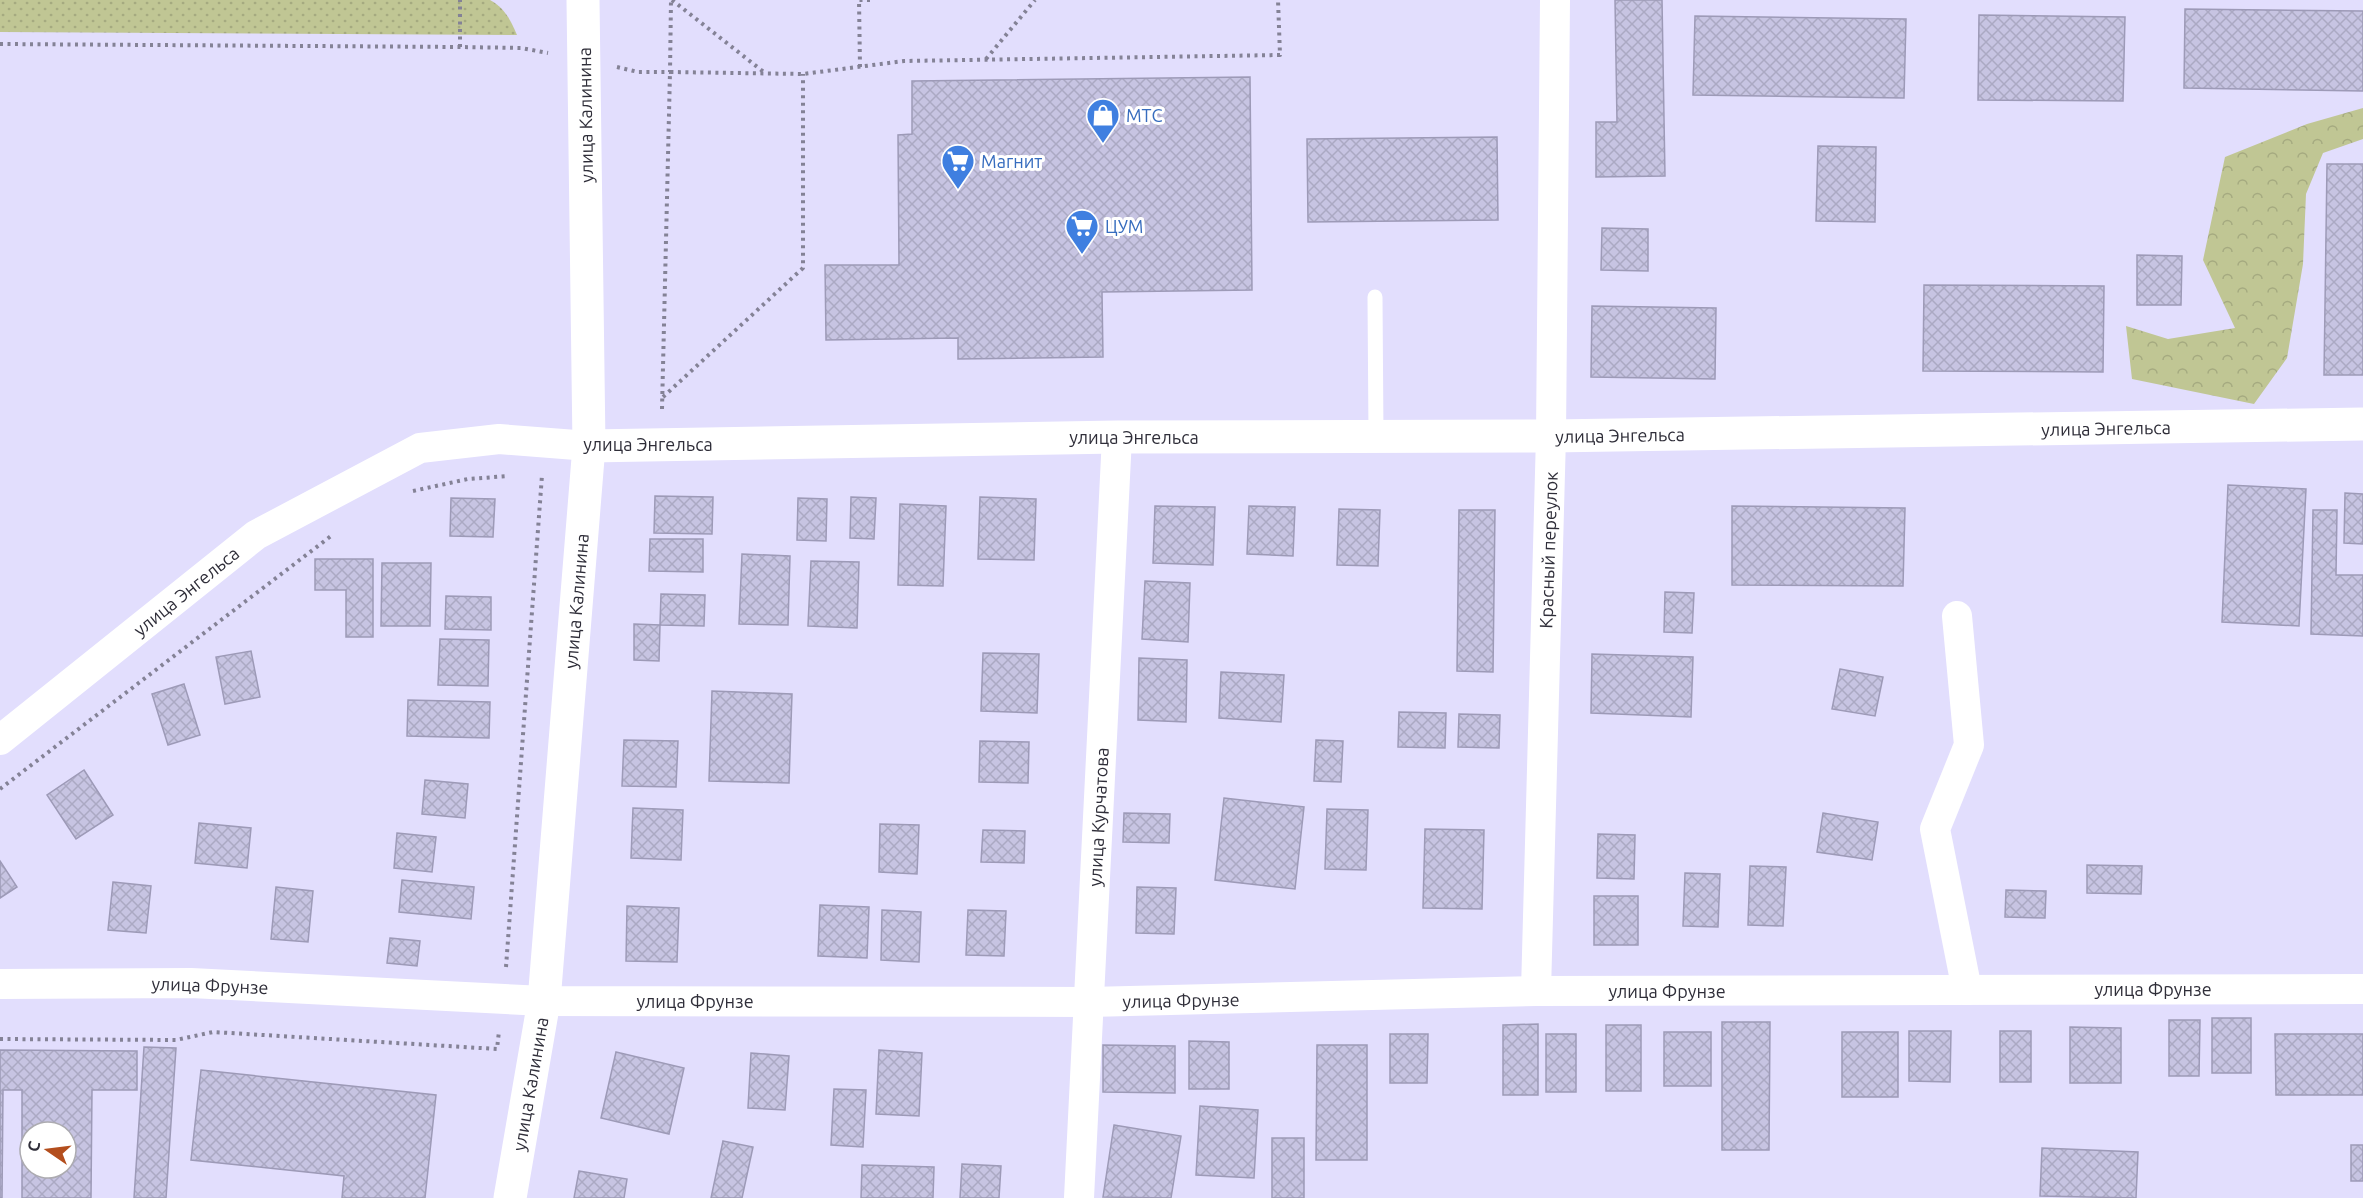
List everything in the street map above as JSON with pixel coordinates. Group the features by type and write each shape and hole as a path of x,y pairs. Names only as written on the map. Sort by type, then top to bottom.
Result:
{"main road":[{"name":"улица Калинина","path":"510,1198 544,1001 588,459 583,0"},
{"name":"улица Энгельса","path":"588,459 661,444 1117,437 1551,436 2363,424"}],"street":[{"name":"Красный переулок","path":"1536,991 1551,436 1555,0"},
{"name":"улица Курчатова","path":"1079,1198 1117,437"},
{"name":"улица Энгельса","path":"0,740 256,535 420,448 499,439 588,459"},
{"path":"1957,616 1969,745 1935,829 1967,990"},
{"name":"улица Фрунзе","path":"0,984 191,983 544,1001 1089,1002 1536,991 2363,988"}],"lane":[{"path":"1376,297 1376,436"}],"path":[{"path":"0,44 460,47 460,0"},
{"path":"672,0 766,73"},
{"path":"860,67 859,0 872,0"},
{"path":"985,60 1035,0"},
{"path":"661,444 670,72 803,74 904,61 1280,55 1278,0"},
{"path":"663,397 802,268 803,74"},
{"path":"531,475 542,474 588,459"},
{"path":"0,1038 176,1040 213,1032 496,1049 503,999 542,474"},
{"path":"411,492 468,479 510,476"},
{"path":"0,789 340,529"}],"green space":[{"path":"0,0 490,0 504,11 517,35 0,32"},
{"path":"2363,108 2363,139 2323,153 2306,194 2303,264 2287,358 2254,404 2132,379 2126,326 2168,339 2235,328 2203,260 2225,157 2307,124"}],"building":[{"path":"1615,0 1662,0 1665,176 1596,177 1596,122 1617,122"},
{"path":"2185,9 2363,11 2363,91 2184,88"},
{"path":"1979,15 2125,17 2123,101 1978,100"},
{"path":"1695,16 1906,19 1904,98 1693,95"},
{"path":"1250,77 1252,290 1102,292 1103,357 958,359 958,338 826,340 825,265 899,265 898,135 912,134 912,81"},
{"path":"1497,137 1498,220 1308,222 1307,139"},
{"path":"1818,146 1876,147 1875,222 1816,221"},
{"path":"2327,164 2363,164 2363,375 2324,375"},
{"path":"1602,228 1648,229 1648,271 1601,270"},
{"path":"2137,255 2182,256 2181,305 2137,305"},
{"path":"1924,285 2104,286 2103,372 1923,371"},
{"path":"1592,306 1716,308 1715,379 1591,377"},
{"path":"2228,485 2306,489 2299,626 2222,622"},
{"path":"2345,493 2363,494 2363,544 2344,543"},
{"path":"655,496 713,497 712,534 654,533"},
{"path":"851,497 876,498 874,539 850,538"},
{"path":"980,497 1036,499 1034,560 978,559"},
{"path":"451,498 495,499 493,537 450,536"},
{"path":"798,498 827,499 826,541 797,540"},
{"path":"900,504 946,506 943,586 898,585"},
{"path":"1155,506 1215,507 1213,565 1153,563"},
{"path":"1249,506 1295,507 1293,556 1247,554"},
{"path":"1732,506 1905,508 1903,586 1732,585"},
{"path":"1339,509 1380,510 1378,566 1337,565"},
{"path":"1459,510 1495,510 1493,672 1457,671"},
{"path":"2313,510 2337,510 2336,575 2363,575 2363,636 2311,634"},
{"path":"650,539 703,539 703,572 649,571"},
{"path":"742,554 790,556 788,625 739,624"},
{"path":"315,559 373,559 373,637 346,637 346,590 315,590"},
{"path":"811,561 859,562 857,628 808,626"},
{"path":"382,563 431,563 430,626 381,626"},
{"path":"1145,581 1190,583 1188,642 1142,639"},
{"path":"1665,592 1694,593 1692,633 1664,632"},
{"path":"661,594 705,595 704,626 660,625"},
{"path":"446,596 491,597 491,630 445,629"},
{"path":"634,624 660,625 659,661 634,660"},
{"path":"440,639 489,640 488,686 438,685"},
{"path":"251,651 260,697 225,704 216,657"},
{"path":"983,653 1039,654 1037,713 981,711"},
{"path":"1592,654 1693,657 1691,717 1591,713"},
{"path":"1139,658 1187,660 1186,722 1138,720"},
{"path":"1840,669 1883,677 1875,716 1832,709"},
{"path":"1221,672 1284,675 1281,722 1219,718"},
{"path":"184,684 200,735 168,745 152,694"},
{"path":"712,691 792,694 789,783 709,781"},
{"path":"408,700 490,702 489,738 407,736"},
{"path":"1399,712 1446,713 1445,748 1398,747"},
{"path":"1459,714 1500,715 1499,748 1458,747"},
{"path":"624,740 678,741 676,787 622,786"},
{"path":"1316,740 1343,741 1341,782 1314,781"},
{"path":"980,741 1029,742 1028,783 979,782"},
{"path":"84,770 113,815 76,839 47,795"},
{"path":"425,780 468,784 465,818 422,814"},
{"path":"1224,798 1304,807 1295,889 1215,880"},
{"path":"633,808 683,810 681,860 631,858"},
{"path":"1327,809 1368,810 1366,870 1325,869"},
{"path":"1124,813 1170,814 1169,843 1123,842"},
{"path":"1823,813 1878,822 1872,860 1817,852"},
{"path":"199,823 251,828 247,868 195,863"},
{"path":"880,824 919,825 917,874 879,872"},
{"path":"1425,829 1484,830 1482,909 1423,908"},
{"path":"983,830 1025,831 1024,863 981,862"},
{"path":"397,833 436,837 432,872 394,868"},
{"path":"1598,834 1635,835 1634,879 1597,878"},
{"path":"0,861 17,887 0,898"},
{"path":"2087,865 2142,866 2141,894 2087,893"},
{"path":"1750,866 1786,867 1783,926 1748,925"},
{"path":"1685,873 1720,874 1718,927 1683,926"},
{"path":"402,880 474,887 471,919 399,912"},
{"path":"113,882 151,886 146,933 108,930"},
{"path":"276,887 313,891 308,942 271,939"},
{"path":"1137,887 1176,888 1174,934 1136,933"},
{"path":"2006,890 2046,891 2045,918 2005,917"},
{"path":"1594,896 1638,896 1638,945 1594,945"},
{"path":"820,905 869,907 867,958 818,956"},
{"path":"627,906 679,908 677,962 626,961"},
{"path":"882,910 921,912 919,962 881,960"},
{"path":"968,910 1006,911 1004,956 966,955"},
{"path":"390,938 420,941 417,966 387,963"},
{"path":"2212,1018 2251,1018 2251,1073 2212,1073"},
{"path":"2169,1020 2200,1020 2199,1076 2169,1076"},
{"path":"1722,1022 1770,1022 1769,1150 1722,1150"},
{"path":"1538,1024 1538,1095 1503,1095 1503,1025"},
{"path":"1606,1025 1641,1025 1641,1091 1606,1091"},
{"path":"2070,1027 2121,1028 2121,1083 2070,1083"},
{"path":"1909,1031 1951,1031 1950,1082 1909,1081"},
{"path":"2000,1031 2031,1031 2031,1082 2000,1082"},
{"path":"1664,1032 1711,1032 1711,1086 1664,1086"},
{"path":"1842,1032 1898,1032 1898,1097 1842,1097"},
{"path":"1390,1034 1428,1034 1427,1083 1390,1083"},
{"path":"1546,1034 1576,1034 1576,1092 1546,1092"},
{"path":"2275,1034 2363,1034 2363,1095 2276,1095"},
{"path":"1189,1041 1229,1042 1229,1089 1189,1089"},
{"path":"1103,1045 1175,1046 1175,1093 1103,1092"},
{"path":"1317,1045 1367,1045 1367,1160 1316,1160"},
{"path":"144,1047 176,1048 166,1198 134,1198"},
{"path":"0,1050 137,1051 137,1090 92,1090 91,1198 22,1198 22,1180 78,1180 78,1120 22,1120 22,1090 3,1090 2,1198 0,1198"},
{"path":"879,1050 922,1053 919,1116 876,1114"},
{"path":"616,1052 684,1068 669,1134 601,1118"},
{"path":"751,1053 789,1056 785,1110 748,1108"},
{"path":"201,1070 436,1095 425,1198 342,1198 344,1176 191,1160"},
{"path":"834,1089 866,1090 863,1147 831,1145"},
{"path":"1200,1106 1258,1110 1254,1178 1196,1175"},
{"path":"1114,1125 1181,1136 1171,1198 1103,1197"},
{"path":"1272,1138 1304,1138 1304,1198 1272,1198"},
{"path":"723,1141 753,1147 742,1198 711,1198"},
{"path":"2351,1145 2363,1145 2363,1181 2351,1181"},
{"path":"2042,1148 2138,1152 2136,1198 2040,1196"},
{"path":"962,1164 1001,1166 999,1198 960,1198"},
{"path":"862,1165 934,1167 933,1198 861,1198"},
{"path":"579,1171 627,1179 624,1198 574,1198"}],"place":[{"name":"МТС","path":"1103,144"},
{"name":"Магнит","path":"958,190"},
{"name":"ЦУМ","path":"1082,255"}]}
